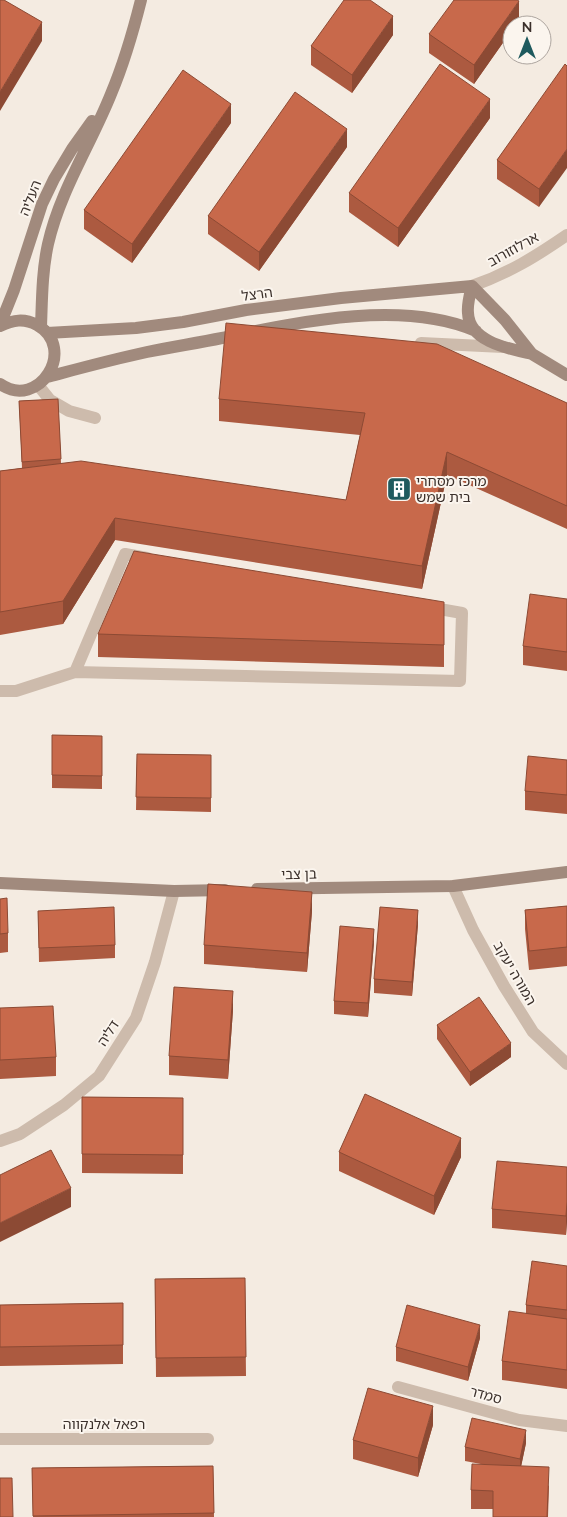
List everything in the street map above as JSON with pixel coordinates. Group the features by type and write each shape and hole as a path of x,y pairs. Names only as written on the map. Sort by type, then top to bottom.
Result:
{"street":[{"name":"העליה","path":"44,330 42,290 46,253 58,210 111,94 131,40 141,0"},
{"name":"העליה","path":"0,326 14,290 42,204 72,149 111,94"},
{"name":"ארלוזורוב","path":"472,286 528,261 567,235"},
{"name":"הרצל","path":"0,326 20,320 31,322 44,330 82,332 136,328 183,322 246,310 341,298 472,286"},
{"path":"472,286 468,313 470,322 476,331"},
{"path":"472,286 505,320 532,354"},
{"path":"1,385 11,389 30,389 43,381 145,352 266,328 329,320 403,315 435,319 460,324 503,347"},
{"path":"266,328 301,334"},
{"path":"43,381 53,366 55,354 53,343 44,330"},
{"path":"405,342 503,347 532,354 567,376"},
{"path":"43,381 50,400 68,411 95,418"},
{"path":"75,672 125,554 164,561"},
{"path":"0,691 16,691 75,672 460,680 462,613 414,604"},
{"name":"בן צבי","path":"0,883 174,891 453,886 567,872"},
{"name":"המורה יעקב","path":"453,886 473,930 504,986 533,1032 567,1064"},
{"name":"דליה","path":"0,1141 20,1134 64,1105 99,1076 136,1018 155,962 174,891"},
{"name":"סמדר","path":"398,1387 519,1420 567,1426"},
{"name":"רפאל אלנקווה","path":"0,1439 208,1439"}],"building":[{"path":"0,0 4,0 42,22 0,92"},
{"path":"344,0 370,0 393,16 352,75 311,46"},
{"path":"454,0 519,1 509,15 502,15 502,25 474,65 429,34"},
{"path":"440,64 490,99 398,228 349,193"},
{"path":"565,64 567,66 567,149 539,189 497,160"},
{"path":"183,70 231,104 132,244 84,210"},
{"path":"295,92 347,129 259,252 208,216"},
{"name":"מרכז מסחרי בית שמש","path":"226,323 437,344 567,403 567,506 447,452 422,566 115,518 63,601 0,612 0,471 81,461 346,500 365,413 219,399"},
{"path":"58,399 61,459 22,462 19,401"},
{"path":"134,551 444,602 444,645 98,634"},
{"path":"530,594 567,599 567,652 523,646"},
{"path":"52,735 102,736 102,776 52,775"},
{"path":"137,754 211,755 211,798 136,797"},
{"path":"528,756 567,760 567,795 525,791"},
{"path":"208,884 312,892 307,953 204,945"},
{"path":"7,898 8,933 0,934 0,899"},
{"path":"567,906 567,947 529,951 525,910"},
{"path":"114,907 115,945 39,948 38,911"},
{"path":"380,907 418,910 412,982 374,979"},
{"path":"340,926 374,929 368,1003 334,1001"},
{"path":"174,987 233,991 228,1060 169,1056"},
{"path":"479,997 511,1043 470,1072 437,1025"},
{"path":"53,1006 56,1057 0,1060 0,1008"},
{"path":"365,1094 461,1138 434,1196 339,1152"},
{"path":"82,1097 183,1098 183,1155 82,1154"},
{"path":"51,1150 71,1188 0,1223 0,1175"},
{"path":"497,1161 567,1167 566,1216 492,1209"},
{"path":"532,1261 567,1266 567,1310 526,1305"},
{"path":"245,1278 246,1357 156,1358 155,1279"},
{"path":"123,1303 123,1345 0,1347 0,1305"},
{"path":"407,1305 480,1325 468,1367 396,1347"},
{"path":"509,1311 567,1319 567,1370 502,1361"},
{"path":"368,1388 433,1406 418,1458 353,1440"},
{"path":"472,1418 526,1430 520,1459 465,1447"},
{"path":"472,1464 549,1467 547,1517 493,1517 493,1491 471,1490"},
{"path":"213,1466 214,1513 33,1516 32,1468"},
{"path":"0,1478 12,1478 13,1517 0,1517"}],"place":[{"name":"מרכז מסחרי בית שמש","path":"399,489"}]}
